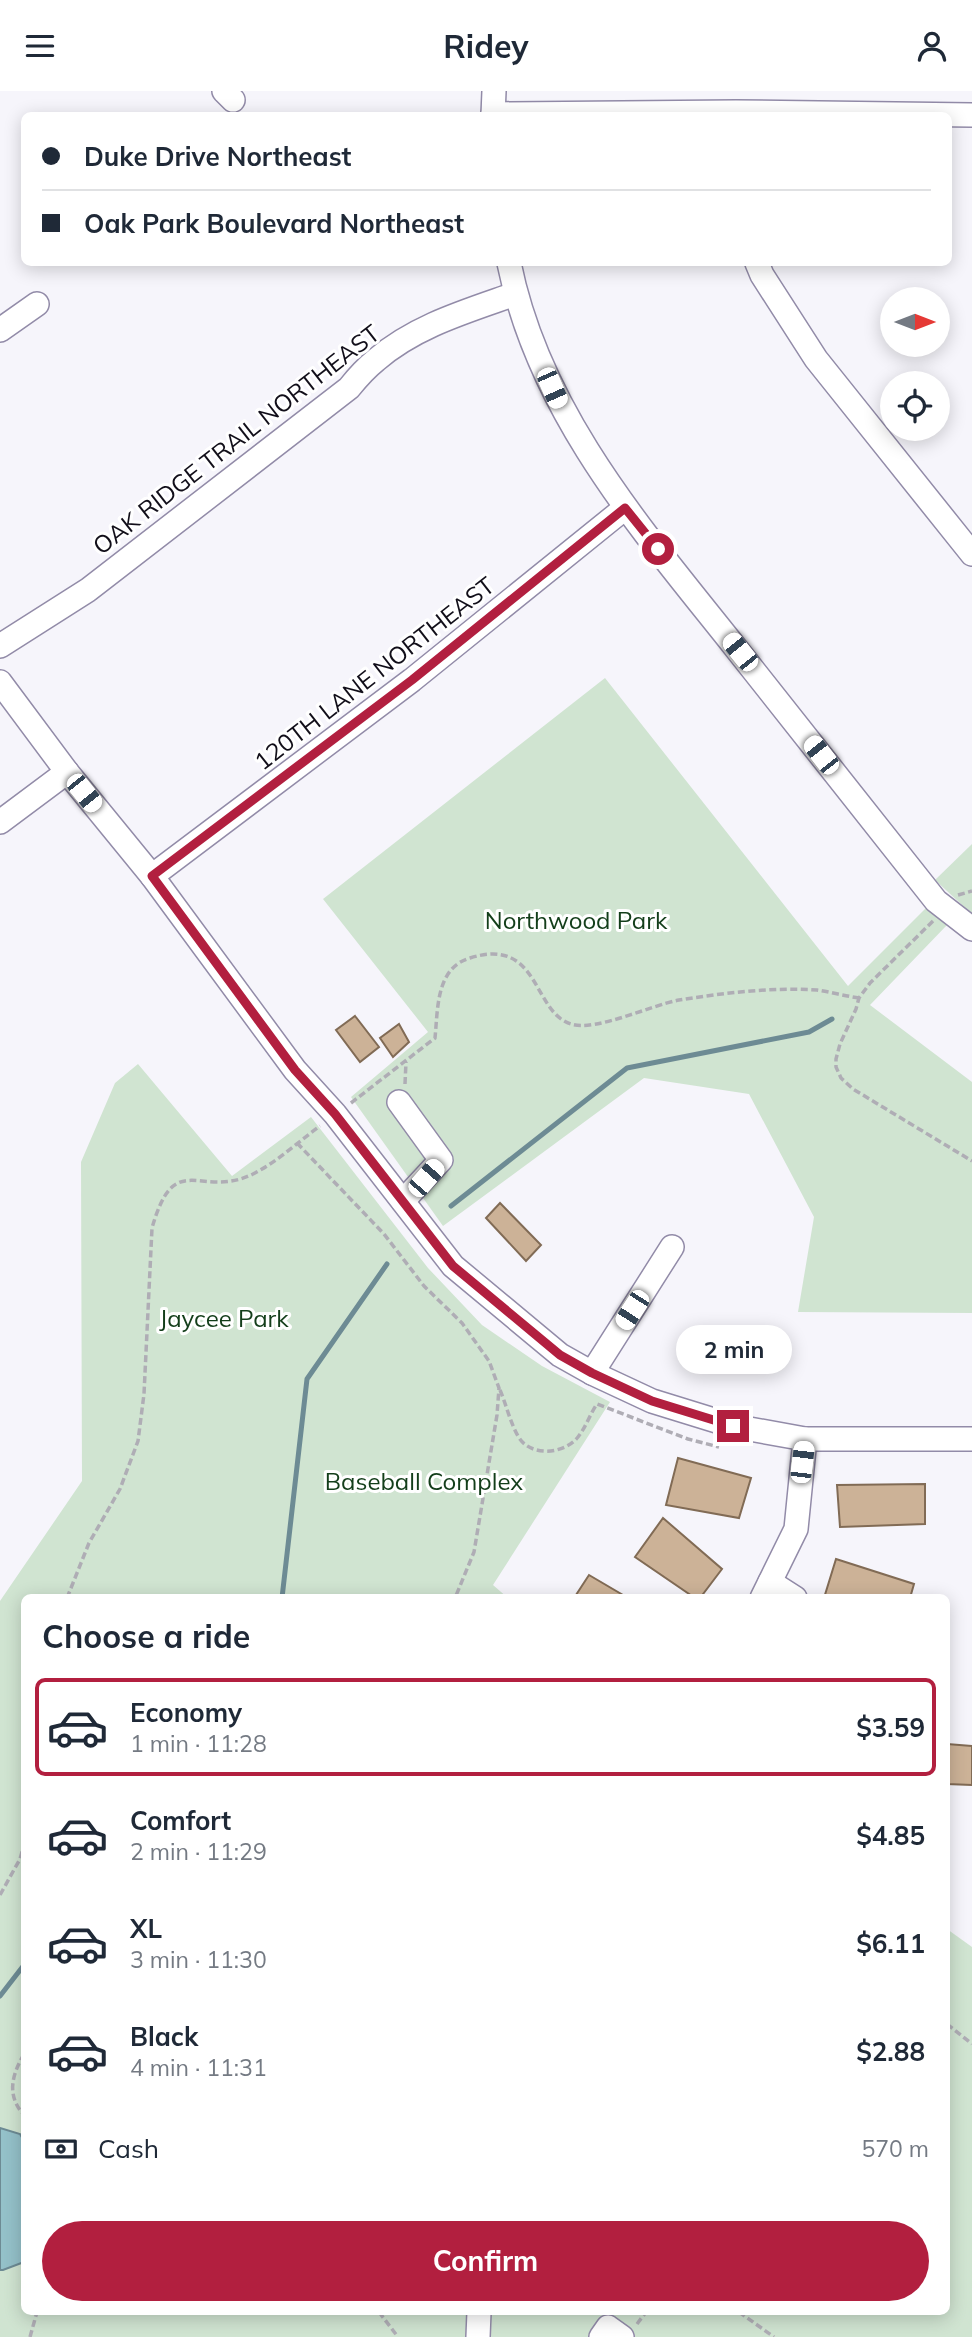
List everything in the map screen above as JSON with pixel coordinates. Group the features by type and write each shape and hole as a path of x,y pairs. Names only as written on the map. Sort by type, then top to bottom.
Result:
{"street":[{"path":"493,112 494,91"},
{"path":"574,112 736,106 893,112"},
{"path":"952,114 972,115"},
{"path":"510,266 515,294 530,339 564,413 625,508 936,901 972,929"},
{"path":"758,266 816,359 963,527 972,554"},
{"name":"OAK RIDGE TRAIL NORTHEAST","path":"0,646 88,590 349,388 375,360 402,340 453,316 515,294"},
{"path":"0,331 37,304"},
{"name":"120TH LANE NORTHEAST","path":"152,876 412,680 625,508"},
{"path":"0,682 67,772 152,876 295,1070 335,1114 453,1266 560,1355 652,1401 733,1426 805,1439 972,1439"},
{"path":"0,822 67,772"},
{"path":"399,1102 441,1160 403,1201"},
{"path":"592,1373 673,1247"},
{"path":"766,1590 796,1529 805,1439"},
{"path":"478,2337 480,2315"},
{"path":"601,2337 608,2327 622,2337"}],"path":[{"path":"936,919 870,983 859,998 838,1051 836,1067 841,1078 853,1089 972,1161"},
{"path":"351,1103 435,1038 445,974 461,960 474,956 489,954 513,960 526,969 559,1018 572,1025 597,1024 663,1004 730,993 818,991 859,998"},
{"path":"68,1594 89,1543 120,1489 138,1441 144,1394 152,1228 159,1203 171,1187 185,1179 218,1183 254,1174 322,1124"},
{"path":"297,1143 384,1234 424,1286 461,1323 489,1361 519,1438 533,1449 553,1451 568,1447 580,1434 597,1403 688,1439 719,1447"},
{"path":"457,1594 476,1543 499,1388"},
{"path":"0,1895 21,1856"},
{"path":"950,2026 972,2043"},
{"path":"21,2060 12,2085 13,2095 21,2110"},
{"path":"30,2337 36,2315"},
{"path":"381,2315 397,2337"},
{"path":"743,2315 774,2337"}],"green space":[{"name":"Northwood Park","path":"605,678 848,986 928,906 947,925 870,1005 972,1082 972,1313 798,1312 814,1217 749,1094 644,1078 443,1226 351,1097 428,1032 323,899"},
{"path":"972,844 972,914 935,880"},
{"path":"138,1064 232,1176 311,1117 428,1268 482,1325 542,1366 610,1402 493,1585 503,1594 21,1594 21,2315 950,2315 950,1931 972,1947 972,2337 0,2337 0,1601 82,1481 81,1162 115,1083"}],"water":[{"path":"0,2128 21,2136 21,2263 0,2270"}],"building":[{"path":"355,1016 379,1047 360,1062 336,1030"},
{"path":"399,1024 409,1042 393,1057 380,1038"},
{"path":"500,1203 541,1245 526,1261 486,1218"},
{"path":"678,1458 751,1478 739,1518 666,1505"},
{"path":"925,1484 925,1524 840,1527 837,1485"},
{"path":"663,1518 722,1569 703,1594 689,1594 635,1557"},
{"path":"836,1559 914,1584 911,1594 825,1594"},
{"path":"589,1575 621,1594 577,1594"},
{"path":"950,1744 972,1746 972,1785 950,1784"}],"waterway":[{"path":"451,1206 627,1068 809,1032 832,1019"},
{"path":"282,1594 307,1379 387,1264"},
{"path":"0,1996 21,1969"}],"route":[{"path":"658,549 625,508 412,680 152,876 295,1070 335,1114 453,1266 560,1355 652,1401 733,1426"}],"park label":[{"name":"Jaycee Park","path":"224,1318"},
{"name":"Baseball Complex","path":"424,1481"}]}
